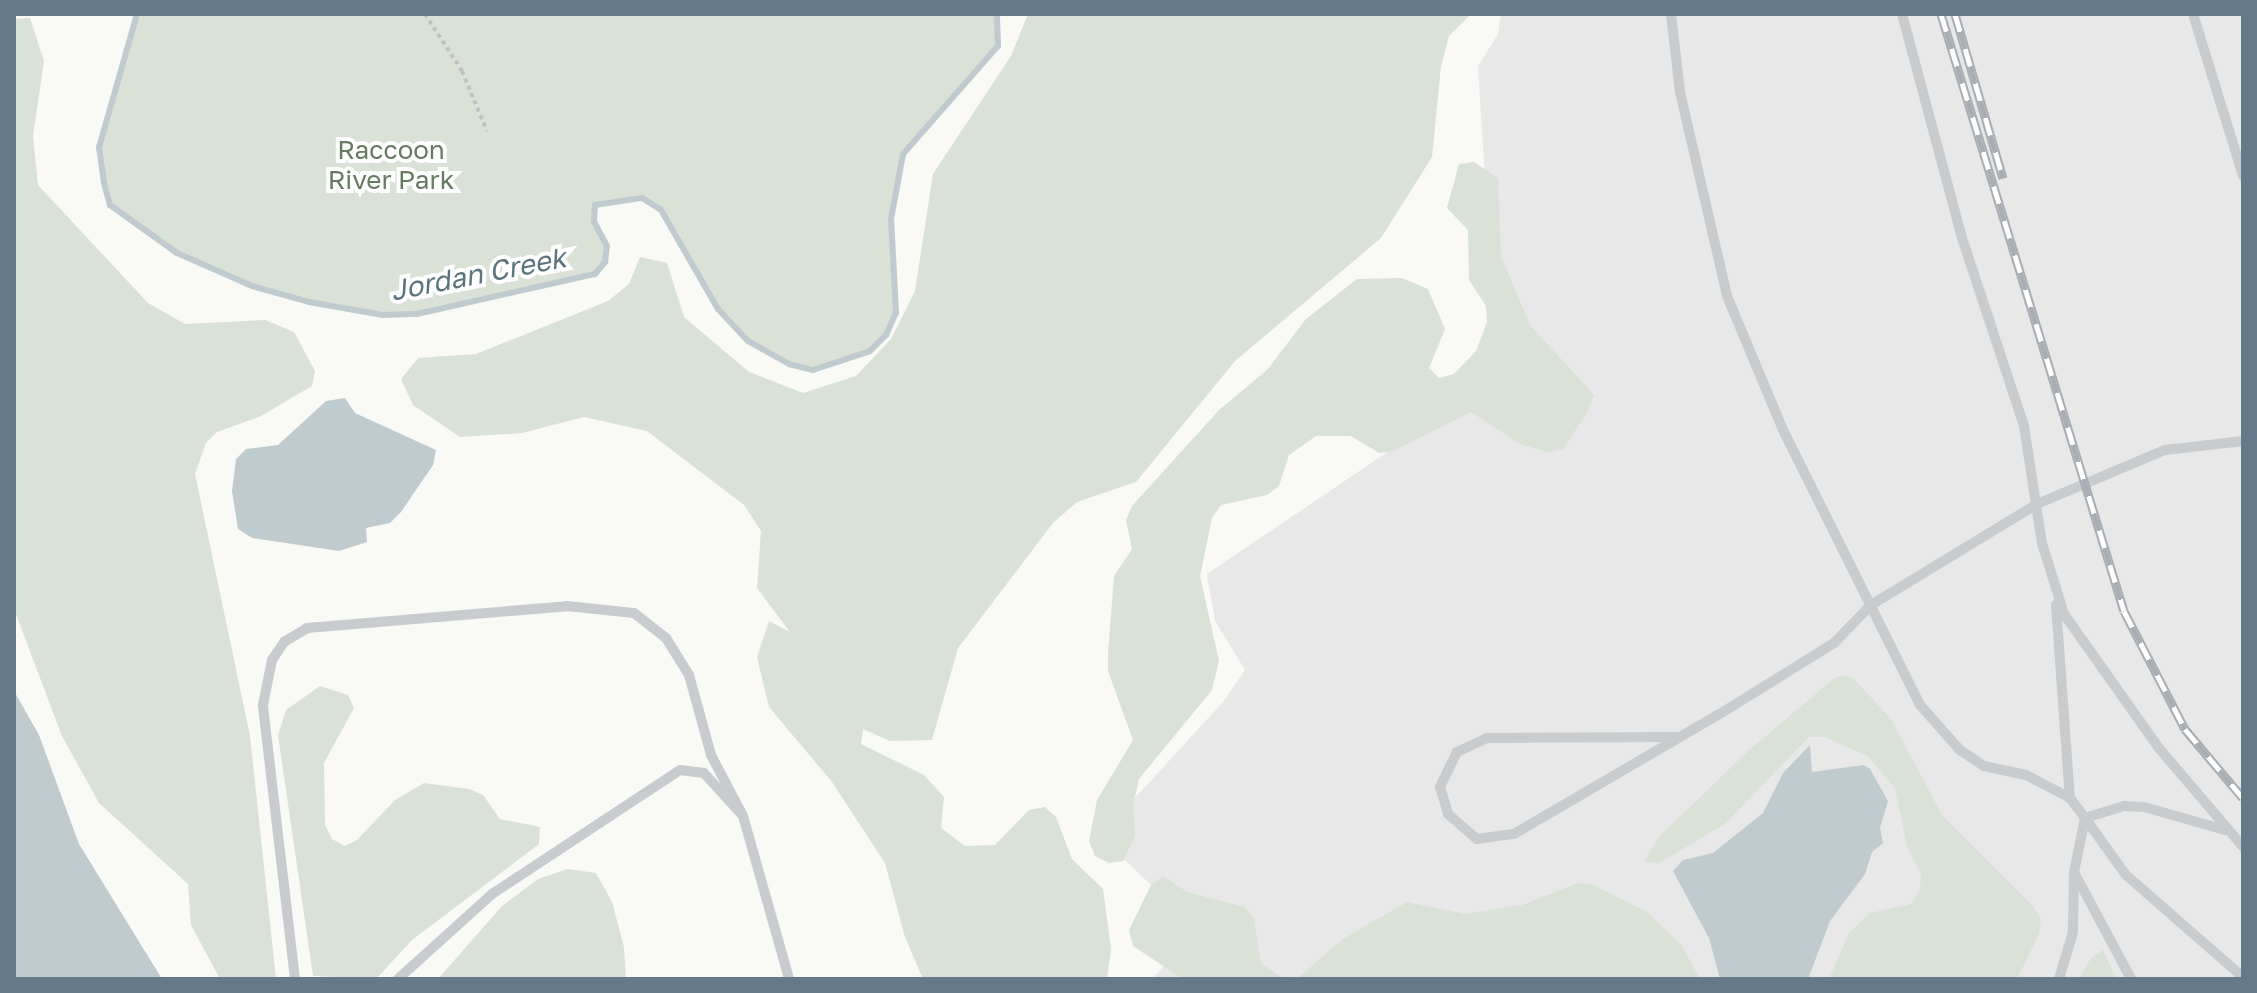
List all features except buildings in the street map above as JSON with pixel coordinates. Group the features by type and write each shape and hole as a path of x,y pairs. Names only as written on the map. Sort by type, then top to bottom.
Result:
{"lane":[{"path":"1671,14 1680,92 1727,296 1784,432 1937,729 1984,766 2026,775 2070,798 2126,875 2243,977"},
{"path":"1902,14 1962,238 2024,426 2054,584 2066,691 2070,798"},
{"path":"2193,14 2243,176"},
{"path":"1679,737 1487,738 1457,752 1440,787 1448,814 1477,839 1514,834 1679,737 1834,643 1871,605 2037,504 2165,450 2243,441"},
{"path":"2054,584 2081,642 2227,831 2243,847"},
{"path":"295,979 263,705 272,660 284,642 307,628 567,606 634,613 666,638 689,675 711,755 743,816 789,979"},
{"path":"398,979 492,894 680,770 704,773 743,816"},
{"path":"2085,818 2124,806 2144,807 2227,831"},
{"path":"2059,979 2073,932 2074,872 2085,818"},
{"path":"2074,872 2131,979"}],"path":[{"path":"425,14 462,71 487,131"}],"shaded area":[{"path":"1501,14 2243,14 2243,979 1152,979 1198,930 1100,836 1223,702 1245,670 1215,621 1207,574 1497,378 1478,66 1498,34"},
{"path":"345,398 355,413 436,450 433,465 401,512 390,523 366,528 367,542 339,551 252,538 238,529 232,491 236,459 246,449 278,445 326,401"},
{"path":"14,691 39,735 79,844 162,979 14,979"},
{"path":"1810,745 1812,772 1864,765 1870,769 1888,801 1880,828 1883,843 1872,852 1865,874 1830,921 1808,979 1720,979 1709,938 1673,871 1683,860 1713,853 1763,813 1783,773"}],"green space":[{"name":"Raccoon River Park","path":"137,14 997,14 998,46 903,154 891,219 896,313 886,335 870,351 813,370 789,364 748,341 718,309 661,211 642,198 595,205 594,222 607,246 605,262 595,274 417,314 383,315 309,302 252,286 177,253 110,205 104,183 99,147"},
{"path":"1028,14 1471,14 1449,36 1441,66 1432,157 1381,238 1235,361 1136,482 1077,502 1053,523 958,648 932,740 890,741 863,729 861,744 924,775 944,797 941,828 965,846 995,845 1029,810 1045,807 1056,817 1072,859 1103,889 1111,949 1107,979 923,979 905,937 885,863 832,782 769,707 757,657 769,621 790,632 757,588 761,531 744,505 647,431 584,417 522,433 460,437 413,405 401,379 418,358 476,354 608,301 629,284 640,257 667,263 684,317 749,372 803,393 856,376 891,339 915,291 933,174 1011,56"},
{"path":"30,18 44,61 33,136 38,185 148,303 185,324 265,320 294,332 315,371 312,386 259,417 217,432 206,443 195,474 250,736 276,979 220,979 191,925 188,884 99,803 62,736 14,609 14,19"},
{"path":"1474,162 1498,178 1501,256 1530,325 1594,395 1588,411 1563,449 1548,452 1520,444 1471,412 1393,451 1379,453 1351,436 1316,436 1289,455 1279,486 1267,495 1221,505 1212,518 1200,576 1219,661 1212,690 1139,779 1133,806 1135,836 1123,861 1109,863 1095,856 1089,841 1097,800 1133,740 1108,671 1114,576 1132,549 1126,520 1132,506 1219,410 1268,369 1306,319 1357,279 1402,278 1428,289 1445,329 1429,368 1439,378 1454,374 1476,351 1487,322 1486,306 1469,280 1468,230 1447,208 1459,164"},
{"path":"1837,676 1852,677 1891,719 1942,815 2033,906 2041,919 2039,934 2017,979 1829,979 1849,933 1870,913 1911,904 1920,890 1921,874 1907,846 1895,789 1868,756 1825,737 1809,737 1725,824 1659,863 1644,862 1659,837 1748,751"},
{"path":"320,686 348,695 354,708 324,763 325,825 332,839 345,846 357,840 395,800 424,783 469,789 483,795 500,819 540,827 539,844 412,940 376,979 313,976 278,735 286,710"},
{"path":"568,869 596,873 612,902 624,947 626,979 438,979 502,906 538,879"},
{"path":"1163,876 1187,892 1244,907 1254,918 1261,963 1284,979 1183,979 1133,946 1129,930 1151,885"},
{"path":"1578,883 1593,885 1647,912 1682,946 1700,979 1284,979 1298,978 1343,939 1407,902 1465,914 1522,905"},
{"path":"2103,950 2116,979 2079,979 2091,958"}],"waterway":[{"name":"Jordan Creek","path":"137,14 99,147 104,183 110,205 177,253 252,286 309,302 383,315 417,314 595,274 605,262 607,246 594,222 595,205 642,198 661,210 718,309 748,341 789,364 813,370 870,351 886,335 896,313 891,219 903,154 998,46 997,14"}],"railway":[{"path":"1941,14 2124,611 2185,729 2243,798"},
{"path":"1955,14 2003,178"}]}
